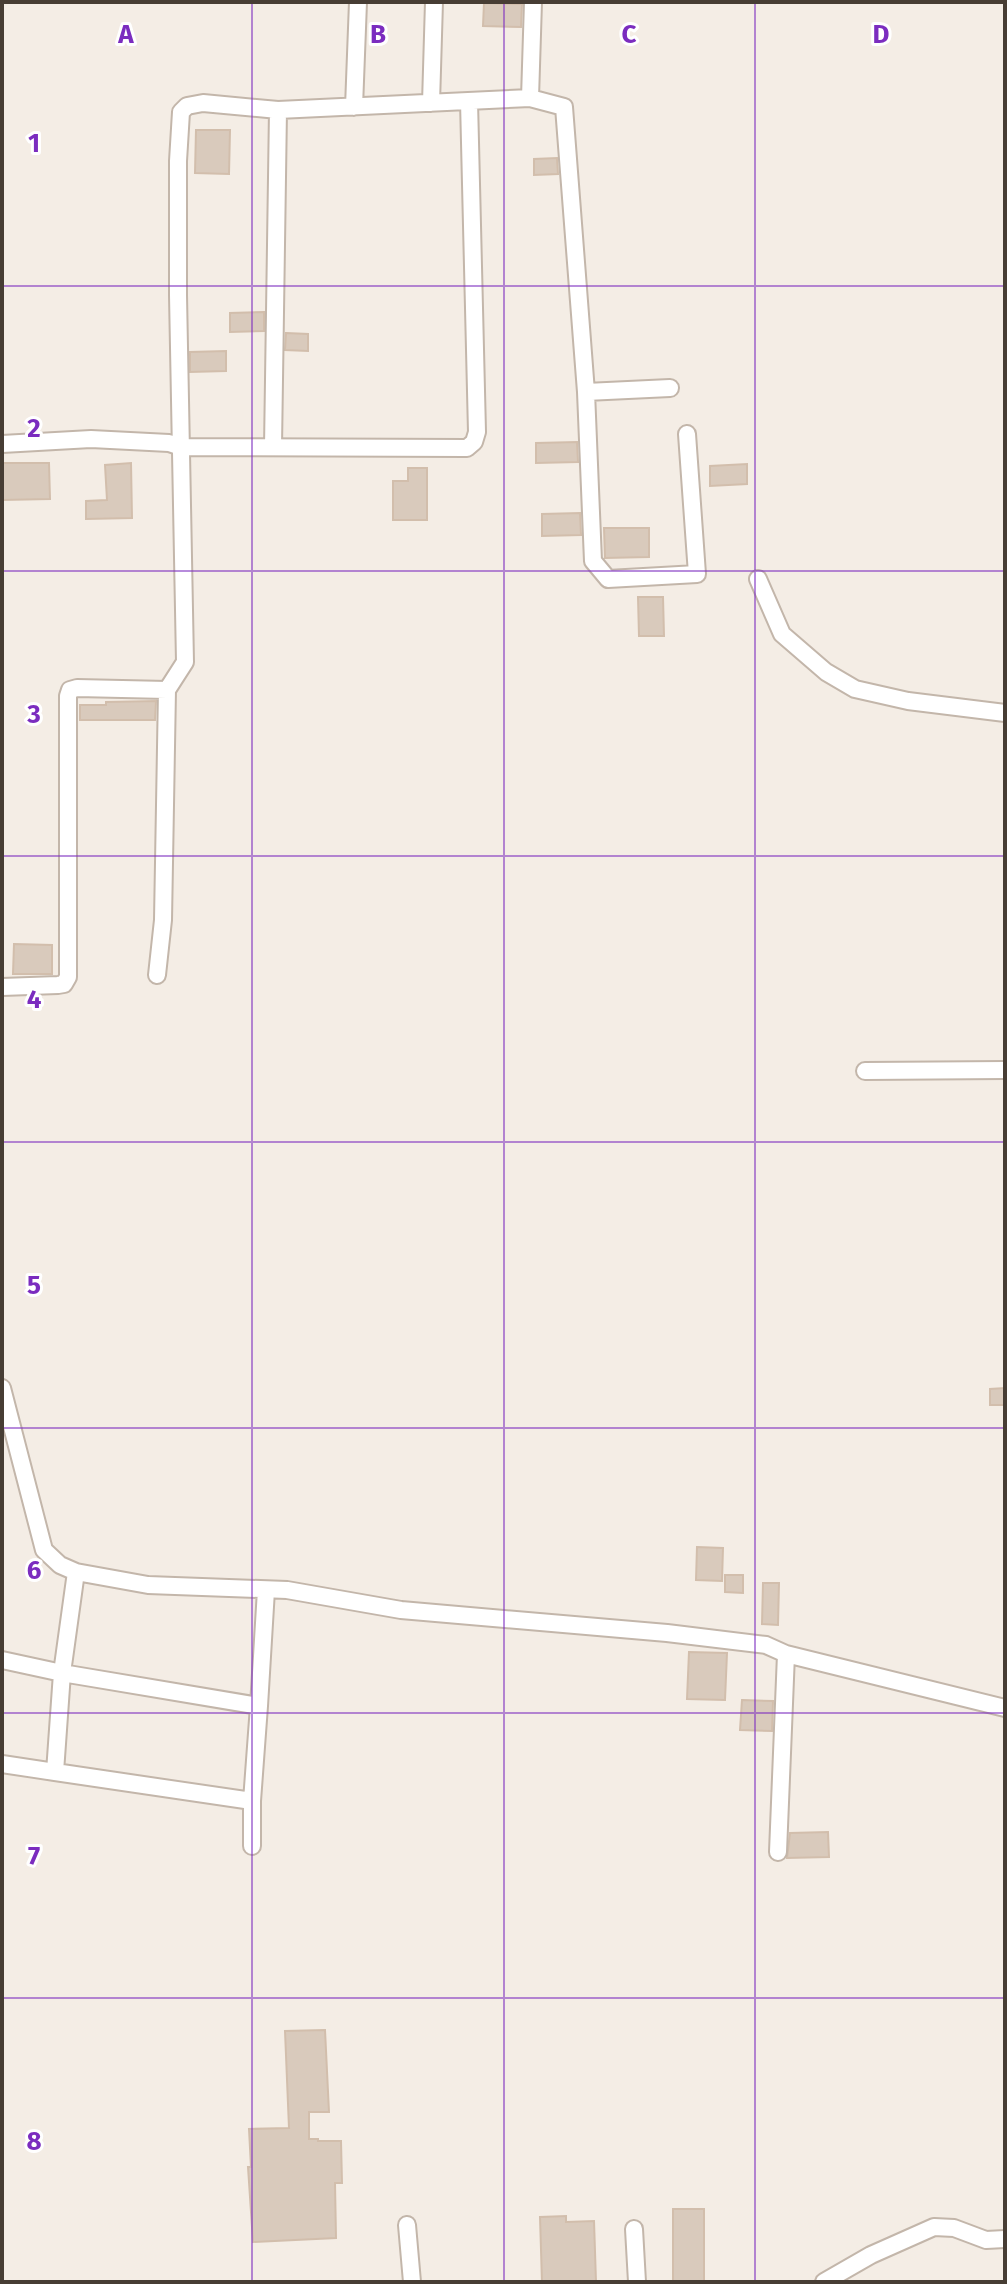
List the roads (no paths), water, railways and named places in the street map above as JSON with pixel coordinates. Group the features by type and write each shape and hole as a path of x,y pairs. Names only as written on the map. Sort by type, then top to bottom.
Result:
{"street":[{"path":"354,107 358,2"},
{"path":"431,103 434,2"},
{"path":"530,98 533,2"},
{"path":"157,975 163,920 167,690 185,662 178,161 181,112 187,106 203,103 278,110 530,98 564,107 586,392 593,561 608,579 697,574 687,434"},
{"path":"2,444 91,439 169,443 181,447 467,448 474,442 477,432 469,101"},
{"path":"273,447 278,110"},
{"path":"586,392 670,388"},
{"path":"758,579 782,634 826,672 855,689 908,701 1005,713"},
{"path":"2,987 58,985 64,984 68,977 70,690 167,690"},
{"path":"865,1071 1005,1070"},
{"path":"2,1388 44,1550 60,1565 76,1572 148,1585 300,1592 401,1610 667,1633 766,1645 786,1654 1005,1708"},
{"path":"55,1772 62,1673 76,1572"},
{"path":"252,1846 252,1801 266,1590"},
{"path":"778,1852 786,1654"},
{"path":"2,1660 259,1706"},
{"path":"2,1764 252,1801"},
{"path":"407,2225 412,2282"},
{"path":"824,2282 871,2255 934,2227 954,2228 986,2240 1005,2239"},
{"path":"634,2229 637,2282"}]}
